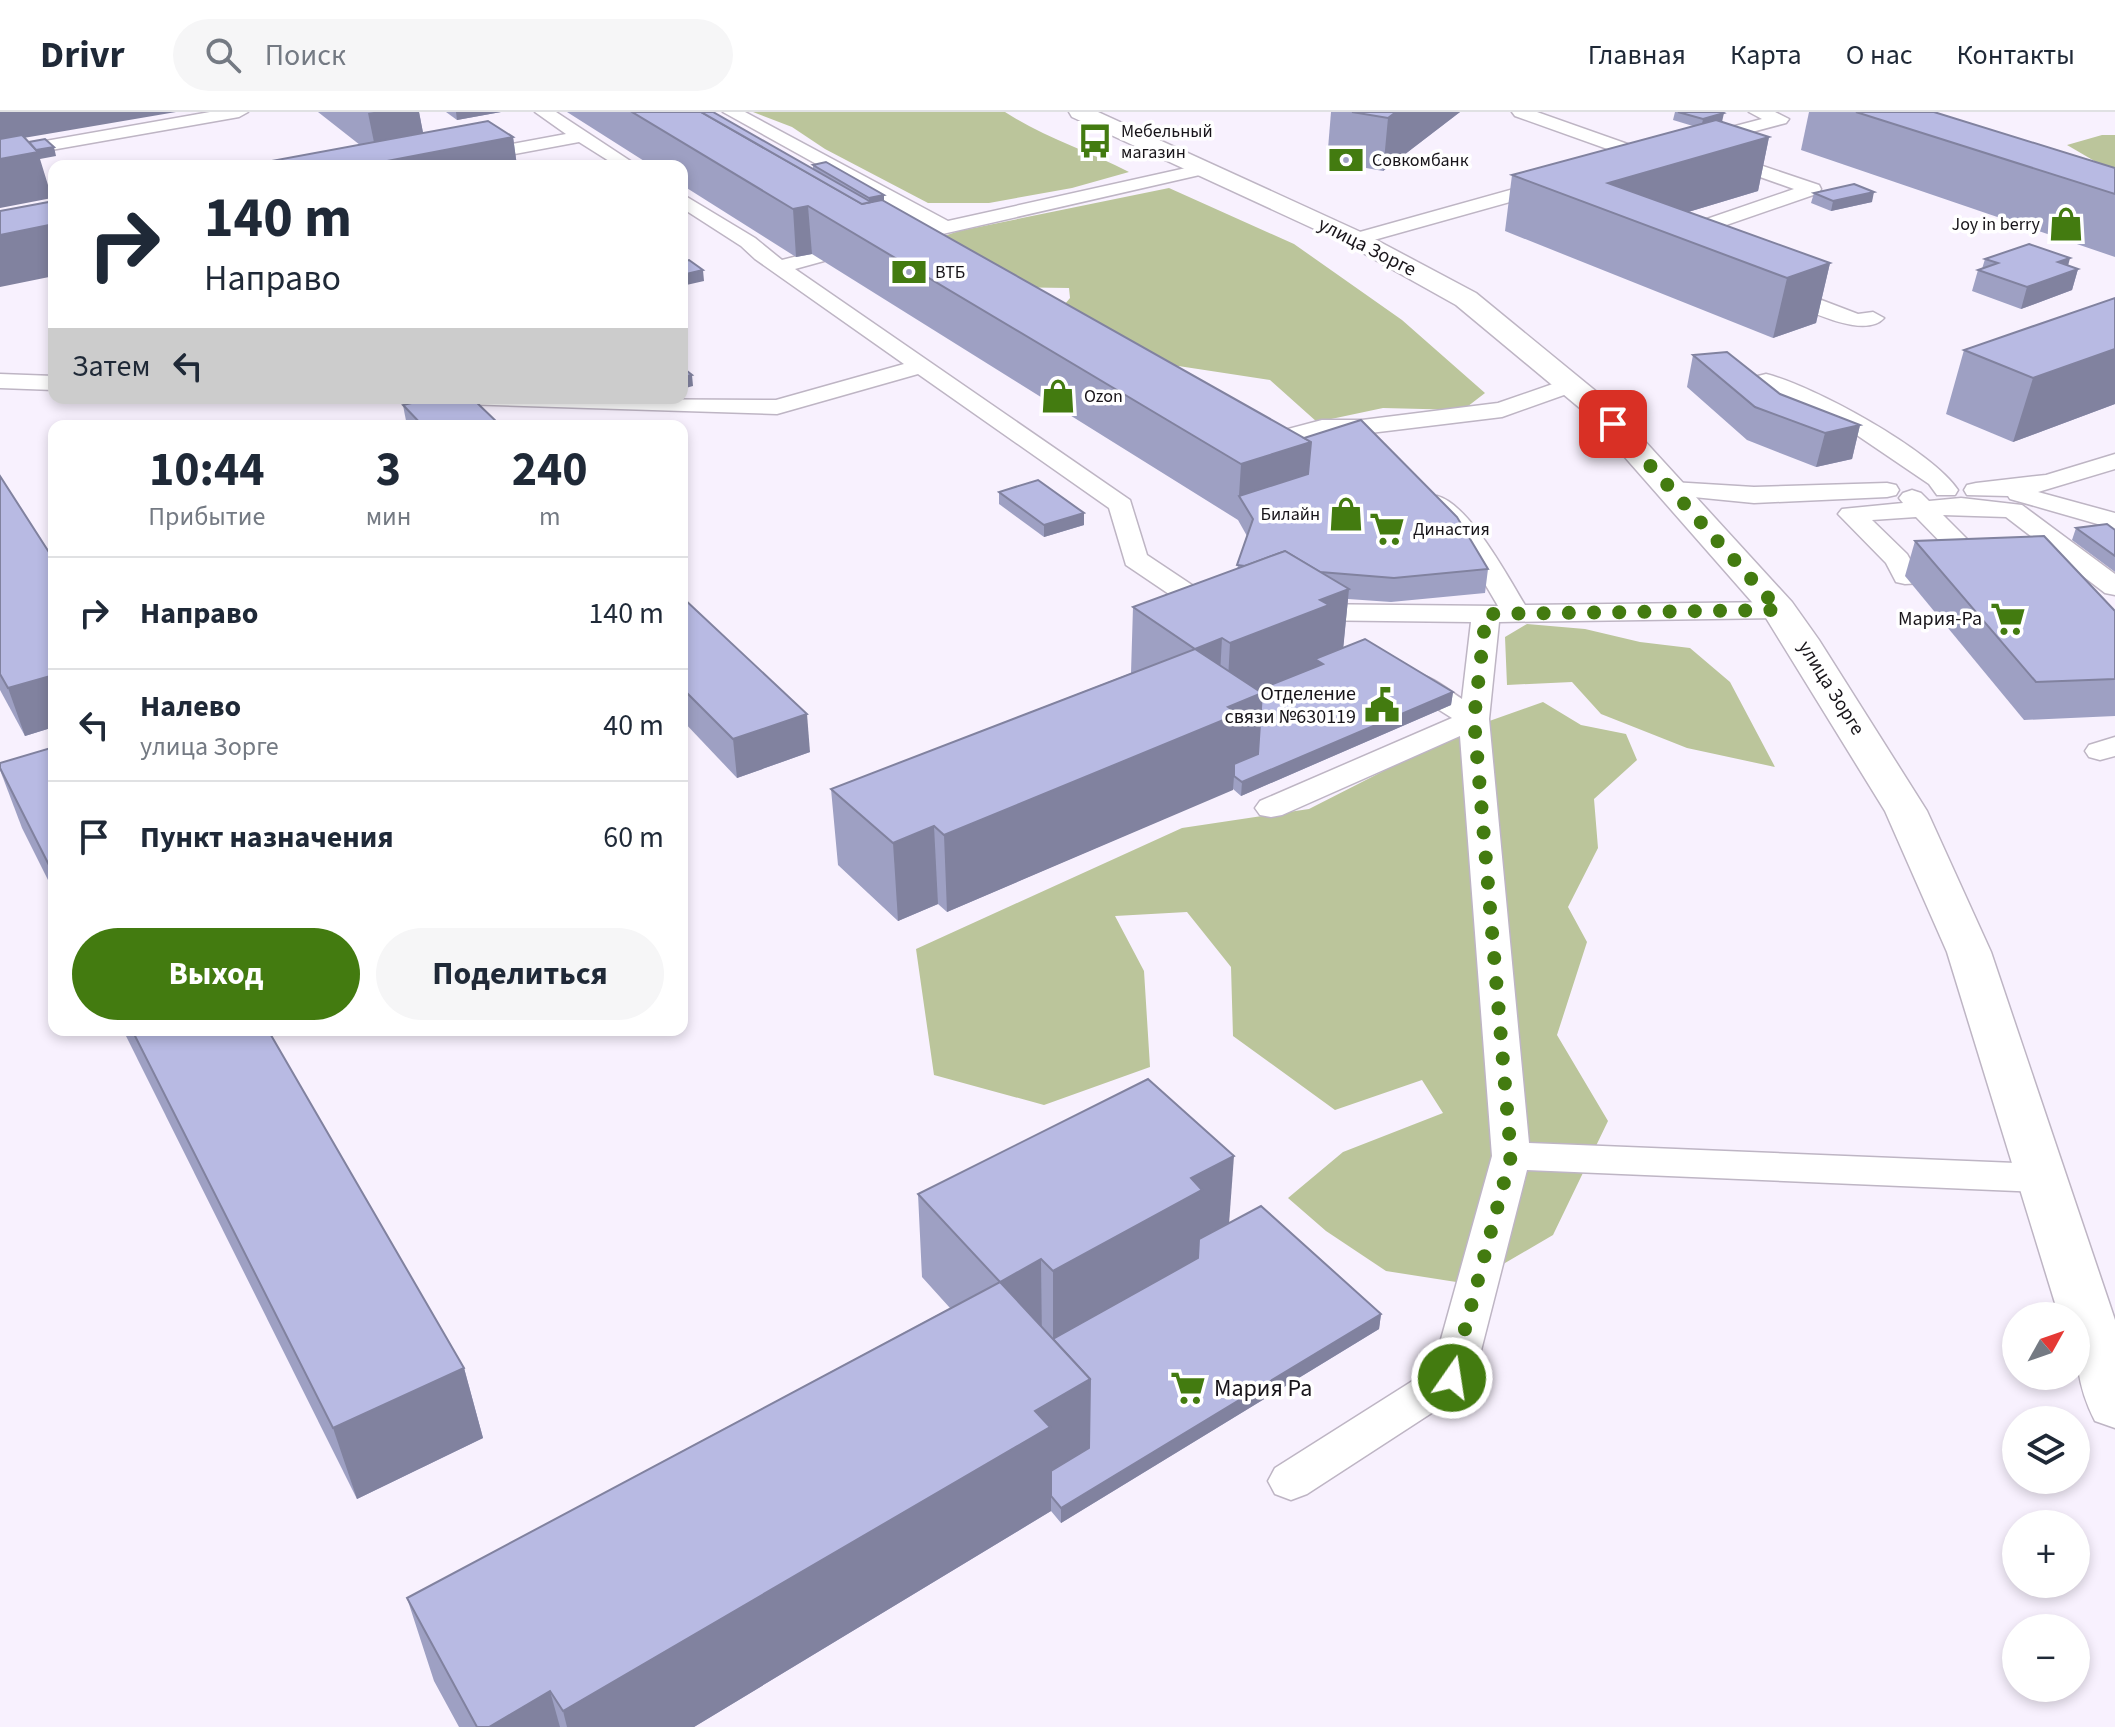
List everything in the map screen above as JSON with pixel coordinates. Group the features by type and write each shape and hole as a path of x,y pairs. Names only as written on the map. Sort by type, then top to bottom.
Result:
{"street":[{"name":"улица Зорге","path":"1080,112 1356,239 1466,299 1598,408 1779,610 1801,640 1906,811 1969,952 2115,1405"}],"lane":[{"path":"0,154 239,112"},
{"path":"544,112 619,160"},
{"path":"732,112 943,226"},
{"path":"1521,112 1654,155 1617,166"},
{"path":"1689,253 1659,241 1812,189 1718,156 1692,143 1786,117 1758,112"},
{"path":"450,160 581,136"},
{"path":"430,140 455,159"},
{"path":"873,244 1204,169"},
{"path":"1356,239 1573,178"},
{"path":"688,204 782,266 1121,505 1135,559 1213,611 1517,614 1779,610"},
{"path":"904,236 931,252"},
{"path":"782,266 817,257"},
{"path":"1761,283 1865,322"},
{"path":"665,404 777,407 921,366"},
{"path":"0,381 48,383"},
{"path":"1766,381 1850,420 1938,479 1946,490"},
{"path":"1230,430 1256,445 1322,427 1445,423 1509,416 1570,385"},
{"path":"1362,427 1383,448"},
{"path":"1672,489 1754,495 1904,489 2007,490 2053,483 2115,461"},
{"path":"1416,482 1471,539 1517,614"},
{"path":"1904,489 1967,554 2025,561"},
{"path":"2007,490 2115,521"},
{"path":"1961,506 2013,510 2108,597 2050,556 1905,576 1898,560 1851,514 1961,506"},
{"path":"1668,585 1690,612"},
{"path":"1593,592 1613,612"},
{"path":"1265,613 1305,637"},
{"path":"1291,1481 1452,1378 1511,1156 1474,719 1486,614"},
{"path":"1389,667 1474,719"},
{"path":"1271,808 1474,719"},
{"path":"1511,1156 2042,1178"}],"green space":[{"path":"753,112 1005,112 1129,172 1072,188 989,203 928,203 825,149 792,127"},
{"path":"2102,135 2115,135 2115,169 2103,166 2067,145"},
{"path":"1169,188 1294,244 1402,320 1485,393 1463,410 1383,408 1317,422 1270,380 1113,356 1054,317 1070,298 1069,288 1005,287 929,241 959,231"},
{"path":"1527,624 1585,629 1640,642 1690,648 1730,682 1775,767 1687,748 1601,714 1572,682 1507,685 1505,637"},
{"path":"1543,702 1581,725 1626,734 1637,760 1594,799 1598,848 1568,907 1587,942 1557,1035 1608,1121 1553,1235 1469,1284 1386,1271 1326,1231 1288,1198 1343,1152 1443,1113 1422,1080 1335,1110 1233,1036 1231,967 1187,912 1115,916 1144,971 1150,1067 1044,1105 934,1075 916,949 1182,828 1309,809 1464,730"}],"building":[{"path":"632,112 701,112 862,204 882,200 1311,442 1241,464 808,206 793,209"},
{"path":"701,112 713,112 871,202 862,204"},
{"path":"1352,112 1396,112 1388,118"},
{"path":"1678,112 1722,112 1724,113 1703,119"},
{"path":"1856,112 1934,112 2115,168 2115,194"},
{"path":"1716,120 1769,137 1608,183 1830,263 1787,278 1512,175"},
{"path":"488,121 513,137 392,160 277,160"},
{"path":"22,135 38,152 0,159 0,139"},
{"path":"45,139 54,147 36,150 29,142"},
{"path":"826,162 884,195 869,198 813,165"},
{"path":"1854,184 1874,192 1833,201 1814,193"},
{"path":"48,202 48,225 0,235 0,211"},
{"path":"2029,244 2070,258 2058,262 2078,269 2027,287 1978,270 1998,263 1985,259"},
{"path":"689,260 703,270 688,274"},
{"path":"2115,298 2115,349 2033,378 1964,350"},
{"path":"1727,352 1780,394 1860,425 1825,433 1755,407 1693,355"},
{"path":"478,404 495,420 417,420 403,405"},
{"path":"1361,420 1457,517 1488,569 1394,578 1320,572 1285,551 1245,566 1237,565 1253,519 1239,496 1308,474 1311,442 1304,438"},
{"path":"0,476 48,551 48,677 8,688 0,674"},
{"path":"1038,480 1084,513 1044,525 999,492"},
{"path":"2107,524 2115,530 2115,556 2076,528"},
{"path":"2044,536 2115,611 2115,679 2036,682 1915,541"},
{"path":"1285,551 1349,589 1320,600 1329,605 1230,643 1222,638 1195,649 1133,607"},
{"path":"688,603 807,714 733,739 688,694"},
{"path":"1365,639 1453,692 1242,782 1234,776 1234,764 1258,754 1262,693 1258,690 1323,664 1315,659"},
{"path":"1195,649 1262,693 1228,707 1238,714 944,835 934,826 893,843 831,789"},
{"path":"48,749 48,863 0,768 0,763"},
{"path":"135,1036 271,1036 464,1368 333,1428"},
{"path":"1148,1079 1234,1156 1191,1178 1202,1190 1053,1271 1041,1259 1000,1282 918,1194"},
{"path":"1261,1206 1381,1314 1061,1508 1051,1496 1051,1471 1089,1448 1090,1379 1053,1339 1198,1258 1199,1239"},
{"path":"1000,1282 1090,1379 1035,1411 1050,1427 563,1711 550,1691 489,1727 477,1727 407,1598"}],"place":[{"name":"Мебельный магазин","path":"1095,141"},
{"name":"Совкомбанк","path":"1346,160"},
{"name":"Joy in berry","path":"2066,224"},
{"name":"ВТБ","path":"909,272"},
{"name":"Ozon","path":"1058,396"},
{"name":"Билайн","path":"1346,514"},
{"name":"Династия","path":"1387,529"},
{"name":"Мария-Ра","path":"2008,619"},
{"name":"Отделение связи №630119","path":"1382,705"},
{"name":"Мария Ра","path":"1188,1388"}],"route":[{"path":"1452,1378 1511,1156 1474,719 1486,614 1779,610 1613,424"}]}
